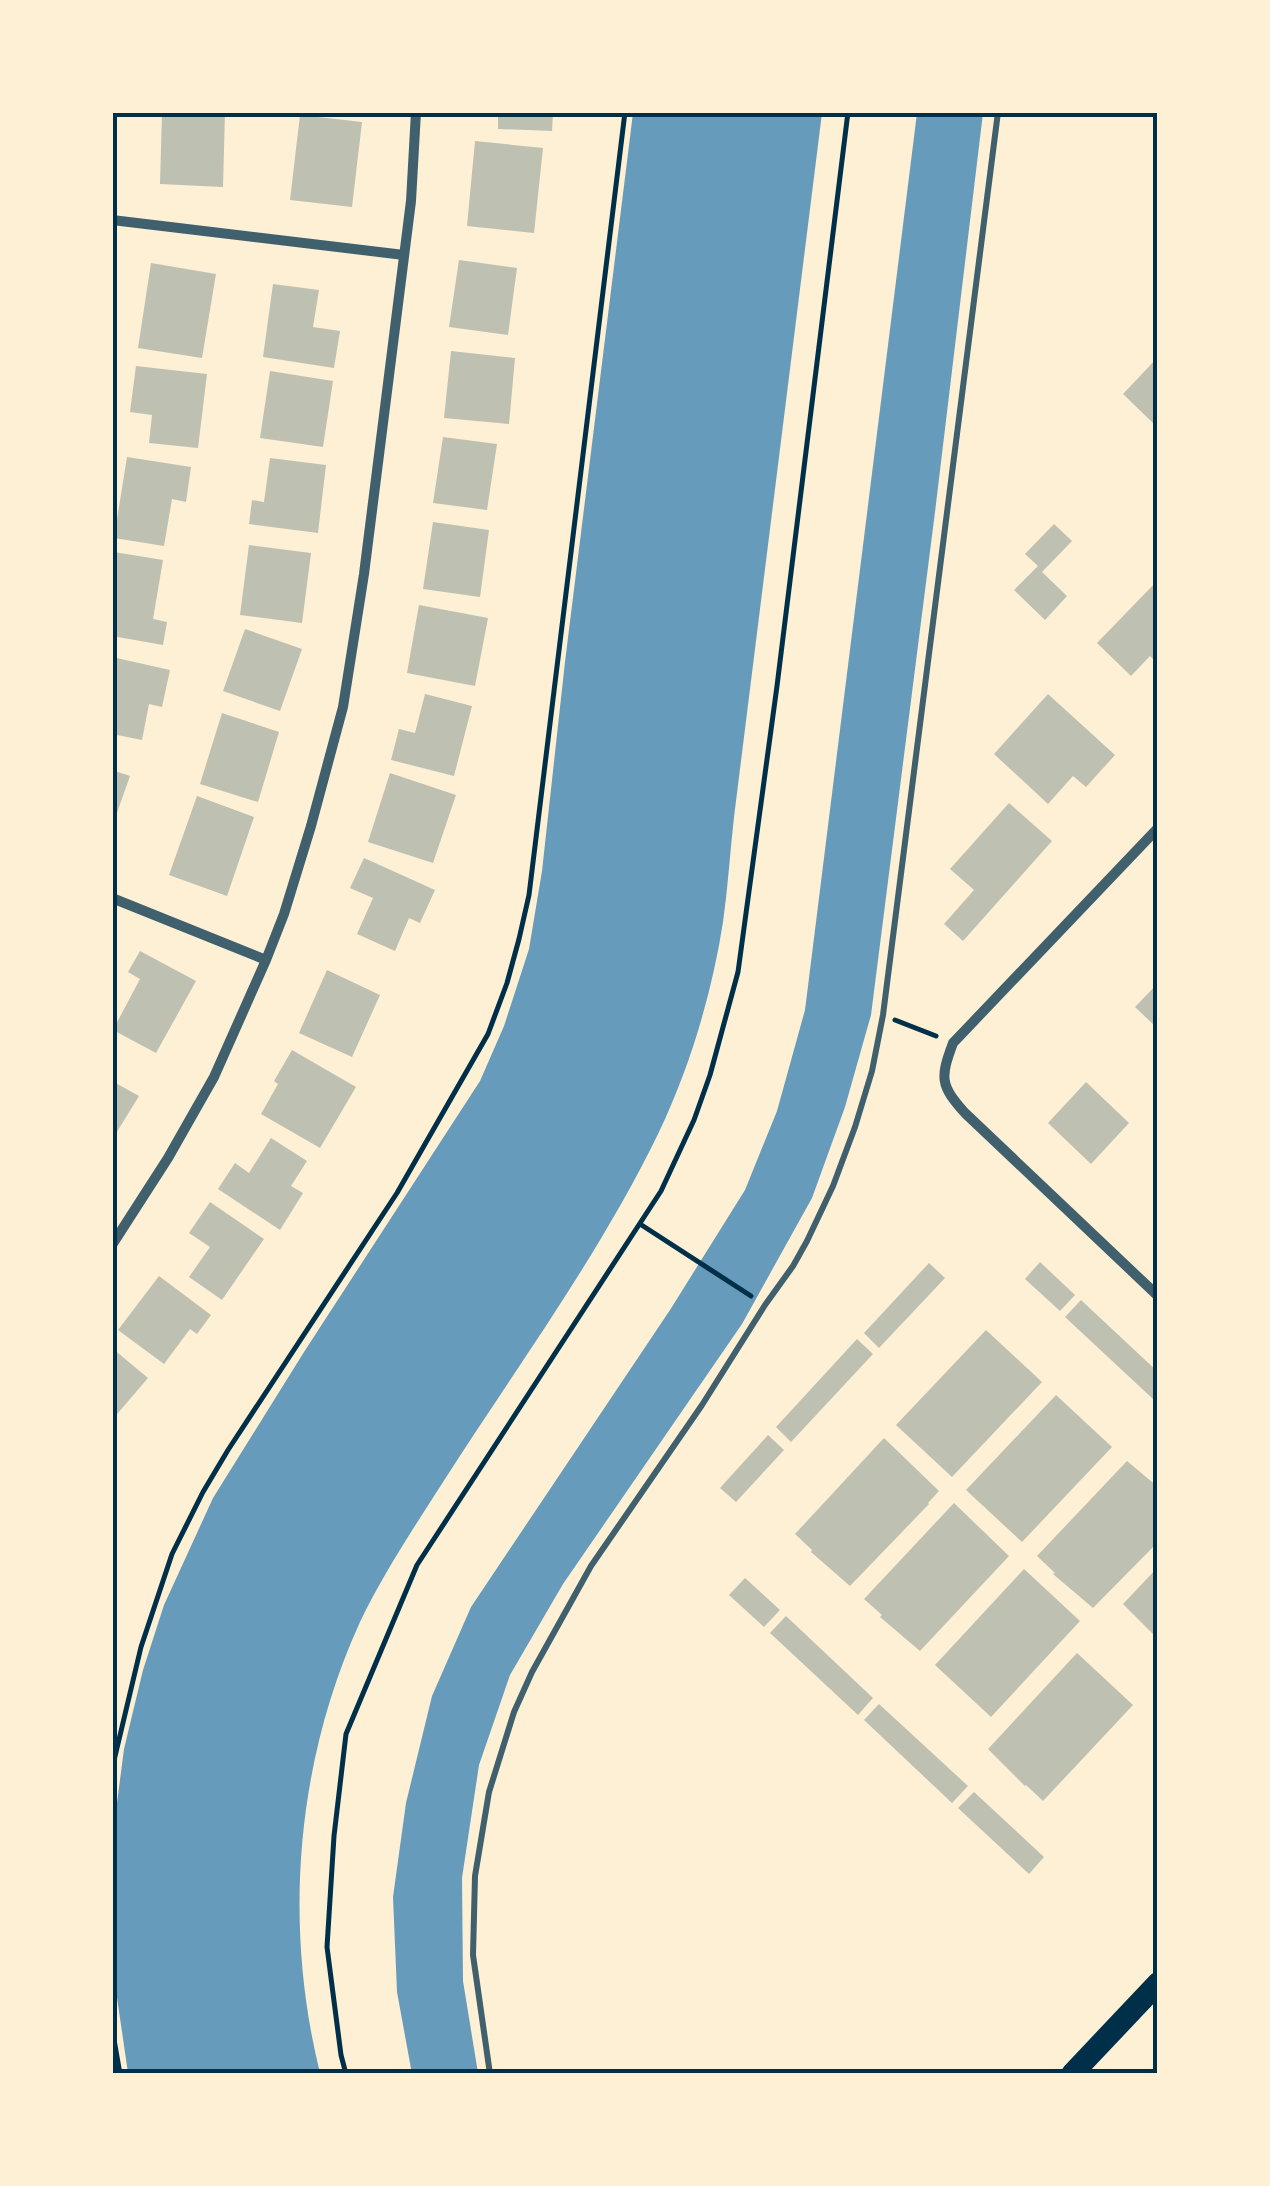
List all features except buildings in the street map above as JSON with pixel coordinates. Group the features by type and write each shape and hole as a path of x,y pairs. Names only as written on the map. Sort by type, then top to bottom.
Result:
{"main road":[{"path":"1072,2074 1158,1983"}],"street":[{"path":"112,1244 214,1077 266,960 284,914 343,707 364,574 411,201 416,112"},
{"path":"112,220 404,255"},
{"path":"1158,828 953,1043 942,1073 948,1094 965,1113 1158,1296"},
{"path":"112,898 266,960"}],"lane":[{"path":"490,2074 473,1954 475,1876 489,1792 514,1712 591,1566 793,1266 833,1186 872,1072 883,1015 998,112"}],"path":[{"path":"112,1768 141,1647 172,1554 202,1492 397,1193 488,1034 507,983 529,894 625,112"},
{"path":"346,2074 327,1947 346,1734 417,1565 662,1191 710,1076 738,972 778,686 848,112"},
{"path":"883,1015 953,1043"},
{"path":"640,1224 765,1305"},
{"path":"112,2028 120,2074"}],"water":[{"path":"633,113 822,113 725,909 706,1003 681,1082 636,1177 585,1265 390,1567 360,1622 338,1675 309,1787 302,1844 302,1959 308,2017 320,2073 128,2073 113,1970 113,1834 124,1749 164,1605 213,1498 480,1081 504,1026 529,949 542,871"},
{"path":"917,113 983,113 871,1015 845,1107 812,1198 742,1324 563,1584 510,1675 479,1765 462,1878 463,1981 478,2073 412,2074 397,1992 393,1897 406,1803 432,1696 471,1607 670,1310 745,1190 777,1111 805,1010"}]}
